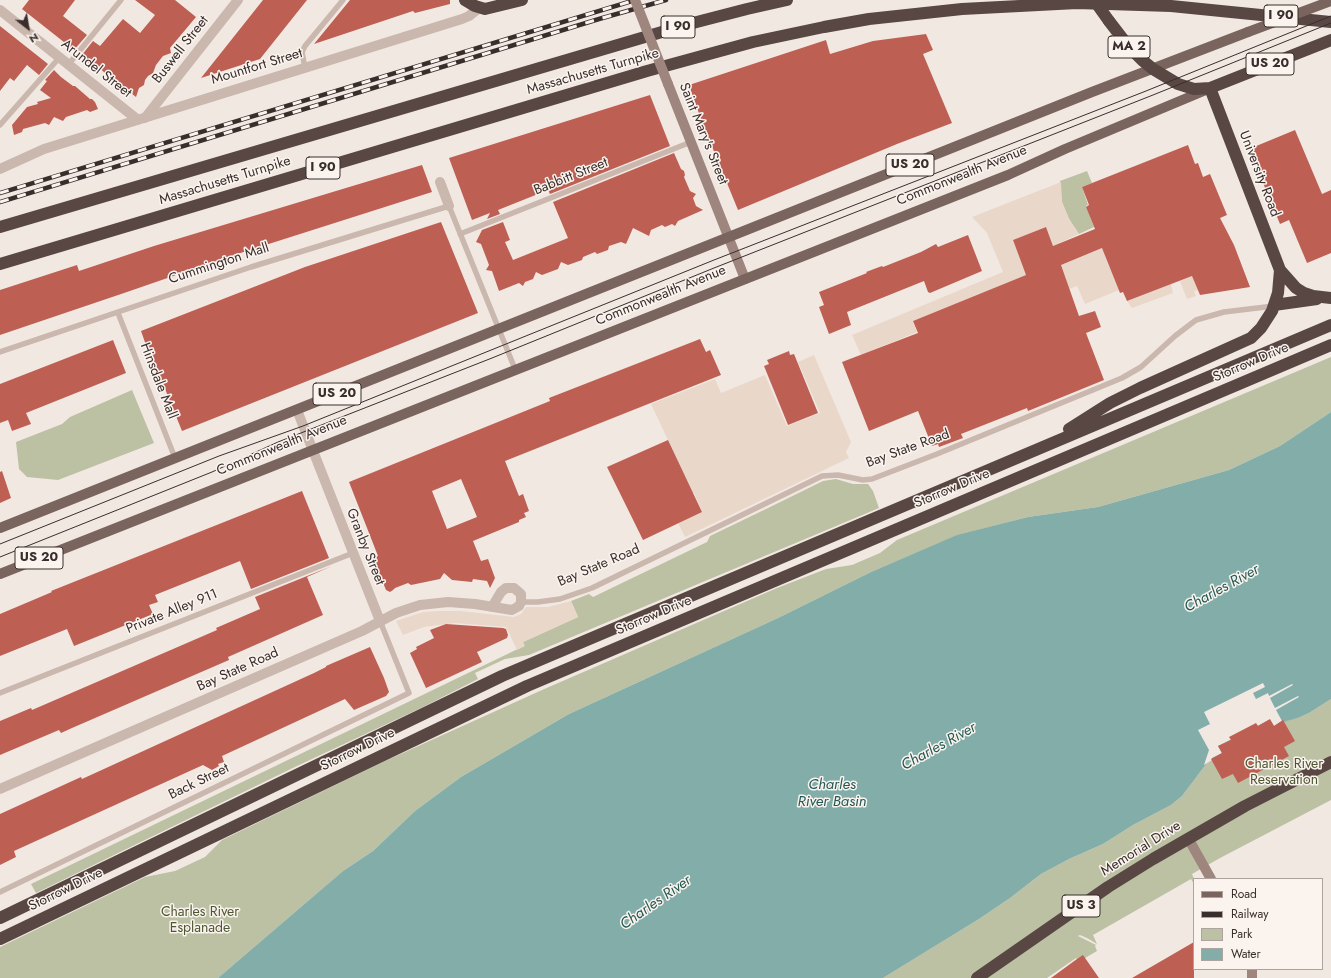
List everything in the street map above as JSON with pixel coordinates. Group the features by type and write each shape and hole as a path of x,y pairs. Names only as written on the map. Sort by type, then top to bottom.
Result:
{"highway":[{"path":"465,0 479,8"},
{"name":"Mountfort Street","path":"479,8 492,8 522,0"},
{"name":"Massachusetts Turnpike","path":"0,227 681,26 787,0"},
{"name":"MA 2","path":"1094,0 1132,50 1152,69 1185,87 1194,90 1210,88"},
{"name":"Massachusetts Turnpike","path":"0,264 647,71 753,42 824,27 869,19 962,8 1077,3 1171,6 1331,22"},
{"name":"Commonwealth Avenue","path":"1210,88 1331,40"},
{"name":"University Road","path":"1210,88 1280,270"},
{"path":"1280,270 1289,281 1301,291 1313,296 1329,298"},
{"path":"1036,450 1110,403 1251,338 1266,323 1274,306 1280,285 1280,270"},
{"path":"1274,306 1329,298"},
{"name":"Storrow Drive","path":"0,918 502,676 586,639 1331,325"},
{"name":"Storrow Drive","path":"0,939 527,686 1331,345"},
{"name":"Memorial Drive","path":"977,978 1108,887 1188,838 1245,806 1331,762"}],"main road":[{"name":"Commonwealth Avenue","path":"0,528 1152,69 1331,1"},
{"name":"Commonwealth Avenue","path":"0,574 312,449 1008,175 1065,149 1210,88"}],"street":[{"name":"Buswell Street","path":"141,119 238,0"},
{"name":"Saint Mary's Street","path":"635,0 745,279"},
{"name":"Mountfort Street","path":"0,169 44,150 462,19 469,16 479,8"},
{"name":"Arundel Street","path":"0,10 68,65 141,119"},
{"path":"440,182 449,206"},
{"name":"Granby Street","path":"297,410 380,621"},
{"path":"492,607 501,592 506,588 514,588 518,590 521,602"},
{"name":"Bay State Road","path":"0,790 362,631 407,608 433,603 461,603 512,610 519,606 521,602"},
{"path":"1188,838 1210,878"}],"lane":[{"path":"68,65 121,0"},
{"path":"305,68 302,52 305,46 343,0"},
{"path":"0,125 59,58"},
{"name":"Babbitt Street","path":"460,234 691,142"},
{"path":"449,206 500,329 515,370"},
{"name":"Cummington Mall","path":"0,352 251,267 449,206"},
{"name":"Bay State Road","path":"521,602 538,602 560,599 592,588 822,476 838,475 863,480 872,479 1122,378 1141,368 1175,336 1196,320 1224,312 1274,306"},
{"name":"Hinsdale Mall","path":"118,313 175,458"},
{"name":"Private Alley 911","path":"0,694 353,553"},
{"name":"Granby Street","path":"380,621 408,693"},
{"name":"Back Street","path":"0,892 408,693"}],"green space":[{"path":"1087,171 1092,183 1082,187 1088,205 1086,206 1094,227 1079,234 1069,219 1062,202 1060,181"},
{"name":"Charles River Esplanade","path":"1331,357 1331,412 1280,446 1229,470 1098,507 1028,517 958,535 871,572 778,618 569,714 461,777 415,811 373,851 343,871 218,978 0,978 0,947 145,877 175,871 205,857 222,840 383,762 542,690 777,588 826,569 852,565 880,553 897,540"},
{"path":"132,390 154,443 58,480 27,477 19,469 16,442 62,424 70,417"},
{"path":"836,479 853,484 868,484 873,491 879,508 529,655 505,659 475,673 478,679 423,707 297,766 36,893 31,884 524,646 523,642 578,617 571,601 589,594 593,597 707,542 710,536 823,481"},
{"name":"Charles River Reservation","path":"1331,699 1331,800 1192,874 1193,882 1191,879 1093,935 1097,944 1080,935 1078,936 1096,945 1097,951 1085,958 1076,958 1047,978 883,978 979,919 1010,898 1041,874 1069,859 1103,844 1133,825 1171,805 1182,796 1207,763 1286,720 1298,718"}],"shaded area":[{"path":"1061,182 1062,202 1069,219 1079,234 1053,246 1046,227 1013,240 1026,275 913,321 917,332 861,355 852,335 1003,272 987,233 972,217"},
{"path":"1105,247 1106,258 1119,290 1085,304 1077,286 1069,289 1061,265"},
{"path":"1192,276 1198,290 1194,291 1196,296 1187,299 1180,281"},
{"path":"1171,284 1173,293 1132,308 1127,301"},
{"path":"814,355 851,442 846,452 849,458 685,537 678,523 702,511 694,493 688,495 676,457 651,404 715,379 721,393 765,375 787,426 820,413 798,362"},
{"path":"571,601 578,617 523,642 525,646 517,650 506,627 455,623 424,627 403,635 396,621 423,612 439,611 461,611 514,617 521,614 526,607 548,607"}],"water":[{"name":"Charles River Basin","path":"1331,412 1331,699 1309,713 1286,721 1207,763 1182,796 1171,805 1133,825 1103,844 1069,859 1041,874 1010,898 979,919 883,978 218,978 343,871 373,851 415,811 461,777 569,714 778,618 871,572 957,535 1028,517 1098,507 1229,470 1280,446"}],"pier":[{"path":"1263,683 1265,687 1253,693 1256,699 1268,693 1269,696 1292,684 1293,685 1270,698 1275,708 1298,696 1299,697 1276,710 1282,721 1274,726 1269,720 1218,746 1222,753 1212,758 1212,760 1204,765 1209,750 1198,730 1210,724 1204,712"}],"building":[{"path":"29,0 75,0 63,16 87,35 74,50 22,9"},
{"path":"135,0 175,0 196,17 170,48 171,53 163,56 156,65 153,73 145,80 144,85 139,88 136,97 81,56 93,41 100,46 123,19 140,33 155,15"},
{"path":"263,0 307,0 260,59 201,78"},
{"path":"350,0 450,0 450,4 415,13 413,11 314,44"},
{"path":"0,26 48,64 39,75 27,65 14,81 10,78 0,91"},
{"path":"926,34 933,50 923,54 952,123 897,144 738,210 702,122 689,85 826,40 830,54 873,41"},
{"path":"54,70 61,77 92,99 98,109 90,112 87,110 66,117 63,121 54,117 49,125 45,123 23,129 22,132 14,135 12,125 27,107 51,98 40,90 47,81 45,80"},
{"path":"650,95 670,146 550,194 548,190 498,210 500,214 487,219 490,213 472,220 449,158"},
{"path":"1295,130 1322,194 1331,190 1331,253 1307,263 1289,220 1280,224 1249,149"},
{"path":"1188,145 1195,164 1198,163 1203,177 1210,174 1227,215 1220,218 1234,245 1250,287 1200,295 1192,276 1127,301 1123,292 1120,293 1102,248 1061,265 1079,316 1095,311 1101,327 1086,333 1104,380 1028,411 1027,408 961,434 963,438 939,447 938,444 932,446 918,411 869,431 842,362 918,333 913,321 1026,275 1013,240 1046,227 1053,246 1095,229 1086,207 1089,205 1082,187"},
{"path":"674,153 681,169 684,171 684,177 690,191 696,194 693,198 696,206 703,210 678,221 675,226 672,224 665,227 662,225 651,230 649,236 633,228 626,244 621,242 609,246 608,250 597,254 595,252 583,257 582,260 568,265 561,262 558,269 542,275 536,272 533,279 525,282 523,286 519,283 499,291 492,271 486,270 489,265 481,244 476,242 482,230 503,222 510,240 505,242 513,260 568,238 553,202"},
{"path":"422,165 432,192 231,256 0,335 0,290 77,265 79,271 154,246"},
{"path":"441,222 478,313 182,431 155,364 153,365 141,331 305,267"},
{"path":"968,235 982,271 930,293 928,292 924,281 847,312 851,325 829,334 819,307 824,305 819,292 867,273 866,272 921,252 936,244 938,247"},
{"path":"700,339 706,352 710,350 721,375 505,461 519,496 523,494 529,511 524,513 526,517 519,520 519,522 473,541 481,561 488,559 495,578 490,588 487,581 473,579 472,582 452,580 444,573 440,579 411,585 408,583 395,588 390,592 386,590 373,558 378,556 349,482 550,401 549,398","holes":["461,479 477,517 447,529 432,491"]},
{"path":"113,340 126,373 26,413 31,424 12,431 8,420 0,423 0,384"},
{"path":"789,351 790,355 794,354 818,413 788,425 764,366 769,364 767,360"},
{"path":"668,440 702,512 643,540 607,467"},
{"path":"2,471 11,498 0,503 0,472"},
{"path":"302,491 329,558 251,589 240,561 155,595 158,602 149,605 153,614 74,646 67,629 0,656 0,614 52,592 51,591"},
{"path":"332,566 307,577 323,615 228,657 229,660 61,733 59,730 0,755 0,721 31,708 32,710 217,630 216,628 260,609 255,597"},
{"path":"446,624 503,628 506,629 508,635 507,638 477,652 482,662 426,688 410,653 417,649 416,647 434,638 430,630"},
{"path":"370,647 389,692 386,696 354,710 345,699 222,756 224,762 218,764 219,766 212,770 203,765 14,851 16,857 0,865 0,814 81,777 82,779"},
{"path":"1270,719 1274,726 1283,720 1295,741 1284,747 1289,756 1238,783 1233,774 1222,779 1211,759 1222,753 1218,746 1231,740 1229,737 1256,723 1258,726"},
{"path":"1193,943 1194,978 1132,978"},
{"path":"1083,955 1099,978 1051,978 1077,959"}],"tram line":[{"path":"0,544 219,456 303,426 714,260 1146,91 1331,16"},
{"path":"0,557 212,472 278,442 1331,23"}],"railway":[{"path":"0,193 635,0"},
{"path":"0,202 599,19 666,0"}],"water label":[{"name":"Charles River","path":"1222,589"},
{"name":"Charles River","path":"939,747"},
{"name":"Charles River","path":"656,903"}]}
